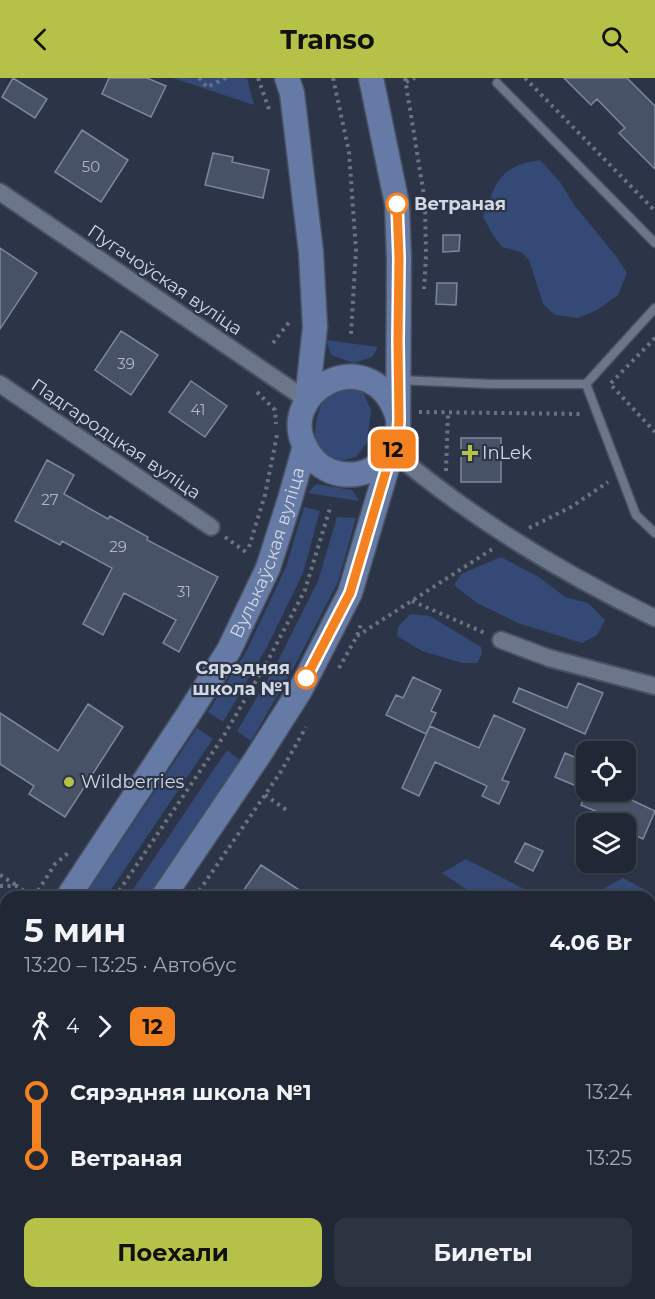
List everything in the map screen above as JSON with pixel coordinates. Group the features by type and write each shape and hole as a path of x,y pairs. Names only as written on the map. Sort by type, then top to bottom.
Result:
{"street":[{"name":"Вулькаўская вуліца","path":"287,78 292,93 311,252 315,327 307,400 301,415 300,431 312,458 324,468 337,474 365,473 379,466 392,451"},
{"path":"167,891 299,692 350,593 392,451 408,416 399,380 397,204 372,78"},
{"name":"Пугачоўская вуліца","path":"0,192 307,400"},
{"path":"307,400 319,386 332,379 346,376 360,377 374,382 385,391 394,405 408,416"},
{"name":"Падгародцкая вуліца","path":"0,384 211,527"},
{"name":"Вулькаўская вуліца","path":"72,891 229,650 268,568 305,446"},
{"path":"392,451 432,483 510,537 615,599 655,618"},
{"path":"501,640 549,658 655,686"}],"lane":[{"path":"497,83 655,243"},
{"path":"399,380 491,384 586,384 655,308"},
{"path":"586,384 636,515 655,533"}],"path":[{"path":"199,78 207,87 226,78"},
{"path":"258,78 273,123"},
{"path":"333,78 349,152 356,250 351,334"},
{"path":"406,82 415,78"},
{"path":"525,78 655,211"},
{"path":"273,343 290,321 290,310"},
{"path":"655,338 610,384 655,432"},
{"path":"244,561 265,495 277,437 275,410 257,392"},
{"path":"438,466 446,471 448,413"},
{"path":"408,416 448,413 598,414"},
{"path":"357,636 510,537 571,507 608,482 624,483"},
{"path":"119,891 223,736 267,663 305,590 331,505"},
{"path":"211,527 247,553"},
{"path":"412,600 501,640"},
{"path":"265,795 288,811"},
{"path":"38,891 54,864 71,851"},
{"path":"0,874 25,891"},
{"path":"0,886 17,886"}],"shaded area":[{"path":"173,78 247,78 254,105"},
{"path":"540,160 560,182 574,205 627,273 618,295 597,310 578,318 555,315 543,304 529,260 521,252 502,247 483,217 501,177 516,166"},
{"path":"326,340 378,347 372,357 354,363 331,355"},
{"path":"352,385 364,394 371,410 367,443 356,457 338,462 324,455 319,449 315,434 316,426 325,394"},
{"path":"316,484 352,490 359,501 308,493"},
{"path":"304,507 320,511 303,573 266,649 223,722 208,712 247,650 286,567"},
{"path":"337,517 356,518 338,582 294,667 251,741 237,731 275,667 318,581"},
{"path":"501,557 539,577 565,597 588,603 605,620 597,635 582,643 518,623 477,603 454,585 461,574"},
{"path":"410,614 430,616 481,647 482,654 477,663 462,663 422,651 397,636 398,627"},
{"path":"197,728 213,739 110,891 88,891"},
{"path":"227,750 241,761 154,891 132,891"},
{"path":"466,859 528,891 469,891 442,873"},
{"path":"623,878 647,891 600,891"}],"building":[{"path":"13,78 47,99 35,118 2,97"},
{"path":"109,78 147,78 166,86 151,117 102,94"},
{"path":"564,78 627,78 655,106 655,169 619,133 625,128 597,99 591,105"},
{"path":"82,130 128,160 101,202 55,172"},
{"path":"213,153 233,157 232,162 269,170 263,198 205,185"},
{"path":"443,235 460,235 459,251 443,252"},
{"path":"0,248 37,273 0,329"},
{"path":"437,283 457,283 456,305 436,304"},
{"path":"121,331 158,355 131,395 95,370"},
{"path":"191,381 227,406 205,437 169,412"},
{"path":"461,438 501,438 501,482 461,482"},
{"path":"47,460 74,475 64,494 108,519 110,516 148,537 147,540 218,577 179,652 163,643 176,620 124,593 103,635 83,624 112,568 62,541 60,545 15,521"},
{"path":"413,677 441,690 431,711 436,713 426,734 386,715 396,695 403,698"},
{"path":"578,683 603,693 585,734 513,702 519,688 567,708"},
{"path":"88,704 123,727 65,817 29,794 34,786 0,764 0,713 58,751"},
{"path":"494,715 525,729 502,780 509,782 499,804 482,796 487,786 435,762 419,796 402,788 430,726 479,748"},
{"path":"565,753 576,758 576,786 555,777"},
{"path":"583,801 634,801 655,811 643,839 636,836 636,813 600,813 581,805"},
{"path":"525,843 543,851 533,871 515,862"},
{"path":"261,865 301,891 243,891"}],"bus line":[{"name":"12","path":"306,678 350,593 398,436 397,204"}],"place":[{"name":"Ветраная","path":"397,204"},
{"name":"InLek","path":"470,453"},
{"name":"Сярэдняя школа №1","path":"306,678"},
{"name":"Wildberries","path":"69,782"}]}
